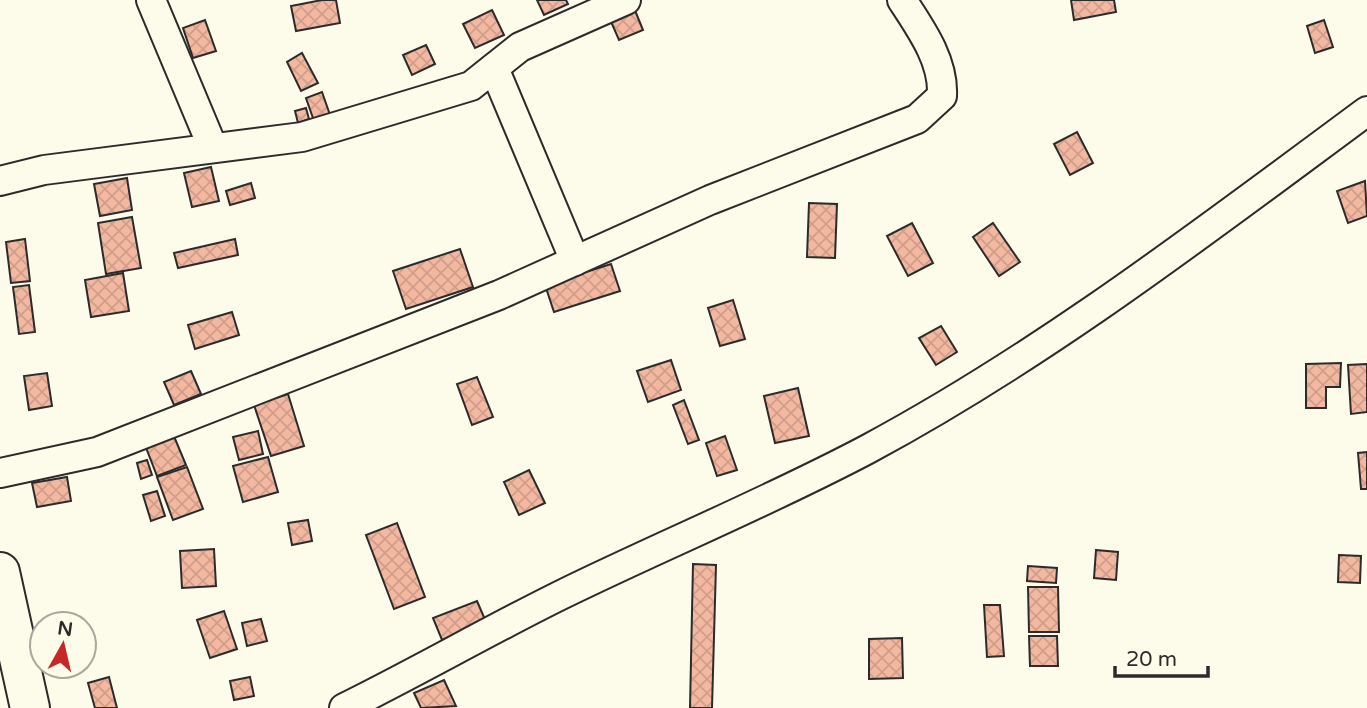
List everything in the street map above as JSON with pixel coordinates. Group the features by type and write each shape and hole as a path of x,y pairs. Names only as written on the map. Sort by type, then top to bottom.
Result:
{"main road":[{"path":"0,572 30,708"}],"street":[{"path":"151,0 213,148"},
{"path":"0,181 44,170 302,137 471,86 520,47 626,0"},
{"path":"0,474 97,452 499,295 710,200 917,119 942,96 943,77 922,31 902,0"},
{"path":"494,68 575,261"},
{"path":"344,708 423,670 558,597 868,449 1043,344 1201,233 1367,111"}],"building":[{"path":"336,0 340,23 296,31 291,6"},
{"path":"537,0 566,0 568,4 544,15"},
{"path":"1071,0 1114,0 1116,12 1074,20"},
{"path":"634,8 643,30 619,40 609,17"},
{"path":"492,10 504,35 475,48 463,24"},
{"path":"205,20 216,51 193,58 183,28"},
{"path":"1324,20 1333,47 1315,53 1307,26"},
{"path":"426,45 435,64 412,75 403,55"},
{"path":"302,53 318,83 301,91 287,62"},
{"path":"322,92 330,115 314,121 306,98"},
{"path":"306,108 309,119 298,123 295,111"},
{"path":"1077,132 1093,163 1070,175 1054,144"},
{"path":"211,167 219,201 192,207 184,173"},
{"path":"127,178 132,210 100,216 94,184"},
{"path":"1365,181 1367,216 1348,223 1337,191"},
{"path":"251,183 255,198 230,205 226,191"},
{"path":"809,203 837,204 835,258 807,257"},
{"path":"132,217 141,268 106,274 98,223"},
{"path":"912,223 933,263 908,276 887,236"},
{"path":"993,223 1020,262 999,276 973,237"},
{"path":"25,239 30,281 11,283 6,242"},
{"path":"235,239 238,255 178,268 174,253"},
{"path":"460,249 473,287 406,309 393,271"},
{"path":"611,264 620,291 554,312 545,285"},
{"path":"123,273 129,311 91,317 85,280"},
{"path":"29,285 35,332 19,334 13,287"},
{"path":"733,300 745,339 720,346 708,308"},
{"path":"232,312 239,335 195,349 188,325"},
{"path":"941,326 957,352 936,365 919,338"},
{"path":"671,360 681,390 648,402 637,371"},
{"path":"1341,363 1340,387 1326,387 1326,408 1306,408 1306,364"},
{"path":"1367,364 1367,412 1351,414 1348,365"},
{"path":"191,371 201,394 174,405 164,382"},
{"path":"47,373 52,406 29,410 24,376"},
{"path":"477,377 493,417 472,425 457,384"},
{"path":"798,388 809,436 775,443 764,396"},
{"path":"288,394 304,446 271,456 254,405"},
{"path":"684,400 699,440 688,444 673,405"},
{"path":"258,431 263,454 239,460 233,437"},
{"path":"173,434 186,465 157,476 145,445"},
{"path":"725,436 737,470 717,476 706,443"},
{"path":"1367,452 1367,489 1361,489 1358,453"},
{"path":"268,457 278,492 243,502 233,466"},
{"path":"147,460 152,475 141,479 137,463"},
{"path":"187,467 203,509 173,520 157,477"},
{"path":"529,470 545,503 519,515 504,482"},
{"path":"67,477 71,501 37,507 32,483"},
{"path":"157,491 165,516 151,521 143,495"},
{"path":"308,520 312,541 292,545 288,523"},
{"path":"397,523 425,597 394,609 366,535"},
{"path":"214,549 216,586 182,588 180,551"},
{"path":"1096,550 1118,552 1116,580 1094,578"},
{"path":"1339,555 1361,556 1360,583 1338,582"},
{"path":"693,564 716,565 712,708 690,708"},
{"path":"1028,566 1057,568 1056,583 1027,581"},
{"path":"1028,587 1058,587 1059,632 1029,632"},
{"path":"477,601 486,622 442,640 433,618"},
{"path":"984,605 1000,605 1004,656 987,657"},
{"path":"224,611 237,649 210,658 197,620"},
{"path":"261,619 267,641 247,646 242,623"},
{"path":"1029,636 1057,636 1058,666 1030,666"},
{"path":"902,638 903,678 869,679 869,639"},
{"path":"109,677 117,708 95,708 88,683"},
{"path":"250,677 254,696 234,700 230,681"},
{"path":"444,680 456,706 421,708 414,693"}]}
